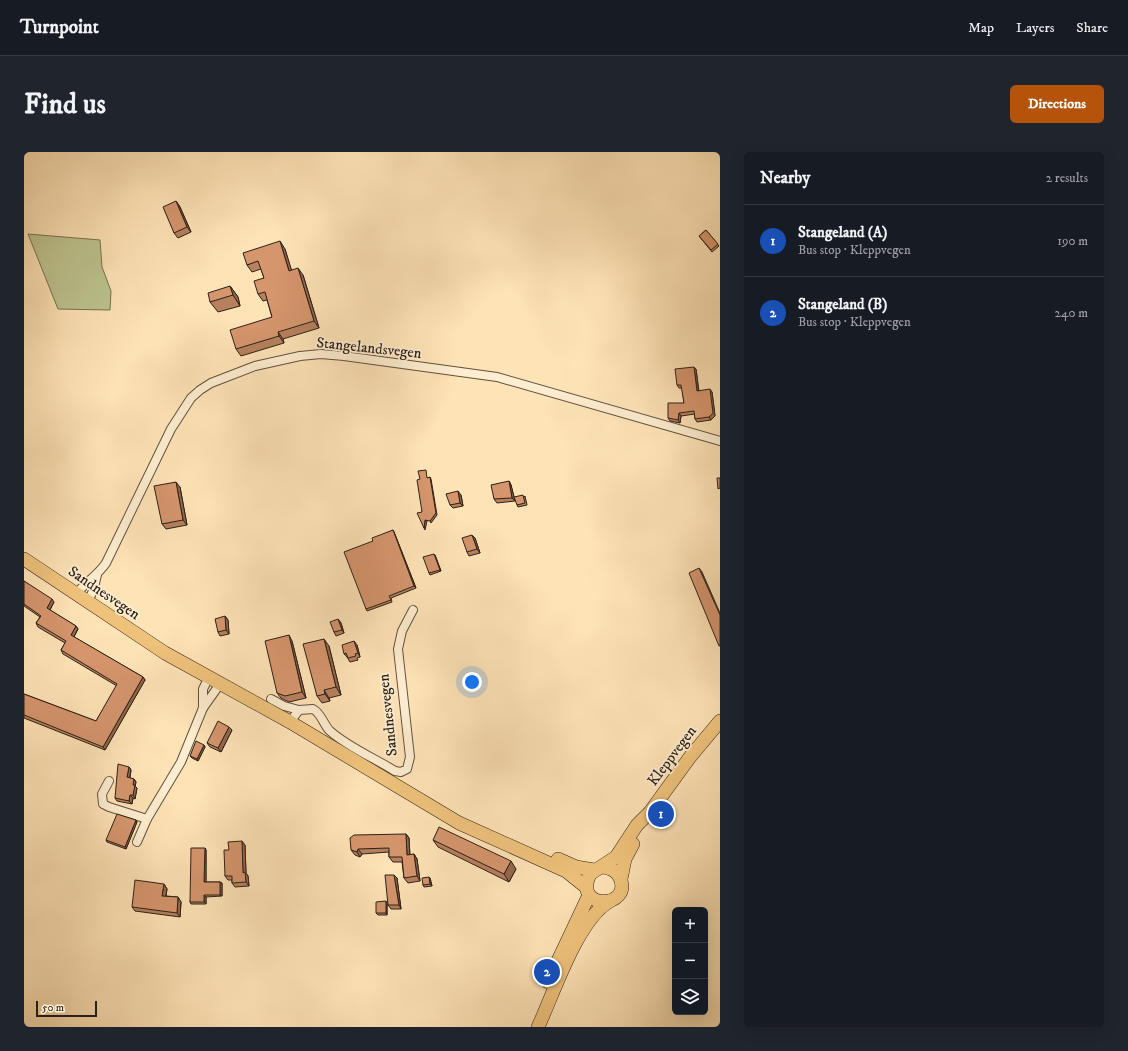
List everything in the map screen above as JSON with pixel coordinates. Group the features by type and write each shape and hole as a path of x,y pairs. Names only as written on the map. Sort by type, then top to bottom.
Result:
{"main road":[{"name":"Sandnesvegen","path":"24,559 165,653 290,722 459,823 566,871 588,891"},
{"name":"Kleppvegen","path":"538,1027 579,937 600,907 610,902 620,893 625,859 650,812 690,757 720,721"},
{"name":"Kleppvegen","path":"531,1027 552,972 588,891 590,874 616,857 637,825 650,812"},
{"name":"Sandnesvegen","path":"484,834 527,844 576,867 599,868"},
{"path":"599,868 611,868 621,879"},
{"path":"588,891 595,900 610,902"}],"street":[{"name":"Stangelandsvegen","path":"82,597 83,585 97,575 106,563 171,429 191,398 211,383 255,366 300,356 321,354 497,377 720,441"},
{"name":"Stangelandsvegen","path":"82,597 93,591 97,575"},
{"name":"Sandnesvegen","path":"299,710 310,708 316,710 326,727 337,736 395,771 401,772 407,769 410,757 398,649 402,631 413,610"},
{"path":"203,708 203,689 215,680"},
{"path":"137,842 147,819 181,762 215,680"},
{"path":"271,699 284,706 299,710 290,722"},
{"path":"109,781 102,794 103,804 147,819"}],"green space":[{"path":"28,234 100,240 102,267 111,291 110,310 58,309"}],"building":[{"path":"176,201 187,227 174,233 163,207"},
{"path":"706,230 718,244 711,250 699,236"},
{"path":"280,241 289,271 298,268 314,321 278,332 279,336 236,349 230,330 272,317 265,292 258,294 254,281 264,278 258,261 247,265 243,253"},
{"path":"230,286 233,295 210,302 208,293"},
{"path":"694,367 697,391 710,389 713,413 709,417 695,419 694,411 679,413 678,420 668,418 668,403 684,403 681,385 677,385 675,369"},
{"path":"426,470 427,478 430,477 436,513 430,521 425,520 424,528 417,513 422,512 417,480 420,479 418,471"},
{"path":"717,478 720,478 720,488 718,489"},
{"path":"509,481 512,498 494,499 491,485"},
{"path":"176,482 183,520 162,524 154,486"},
{"path":"458,491 460,503 450,505 446,494"},
{"path":"523,495 525,503 517,505 514,497"},
{"path":"393,530 414,586 389,596 391,600 366,609 344,552 373,541 372,538"},
{"path":"472,535 477,549 467,552 462,538"},
{"path":"434,554 440,570 429,573 423,557"},
{"path":"699,568 720,615 720,646 689,573"},
{"path":"24,581 52,599 47,608 76,626 71,635 143,677 103,747 24,715 24,694 96,721 117,684 61,650 66,641 36,623 41,616 24,604"},
{"path":"225,616 226,630 218,632 215,619"},
{"path":"338,619 342,630 334,632 330,622"},
{"path":"289,635 302,692 285,696 277,693 265,641"},
{"path":"324,639 336,687 324,690 325,694 317,696 303,644"},
{"path":"354,641 358,653 355,654 356,656 348,658 346,653 344,654 342,645"},
{"path":"218,721 229,727 218,748 207,743"},
{"path":"196,741 204,745 197,759 190,756"},
{"path":"118,764 129,767 127,777 134,779 133,785 135,785 133,795 130,795 129,801 115,798"},
{"path":"117,814 136,820 125,847 106,840"},
{"path":"439,827 511,861 504,874 433,840"},
{"path":"406,834 407,855 414,854 417,876 404,878 402,857 389,857 389,848 358,849 357,852 351,850 350,838 354,835"},
{"path":"242,841 243,873 245,872 246,882 232,883 232,876 225,876 224,850 229,850 228,842"},
{"path":"191,848 205,848 204,882 220,882 220,895 204,895 204,902 190,902"},
{"path":"385,875 394,875 399,905 388,905"},
{"path":"429,877 430,884 423,885 422,878"},
{"path":"135,880 164,884 162,896 178,897 177,913 132,907"},
{"path":"386,901 386,913 376,913 376,902"}],"place":[{"name":"Stangeland (A)","path":"661,814"},
{"name":"Stangeland (B)","path":"547,972"}]}
